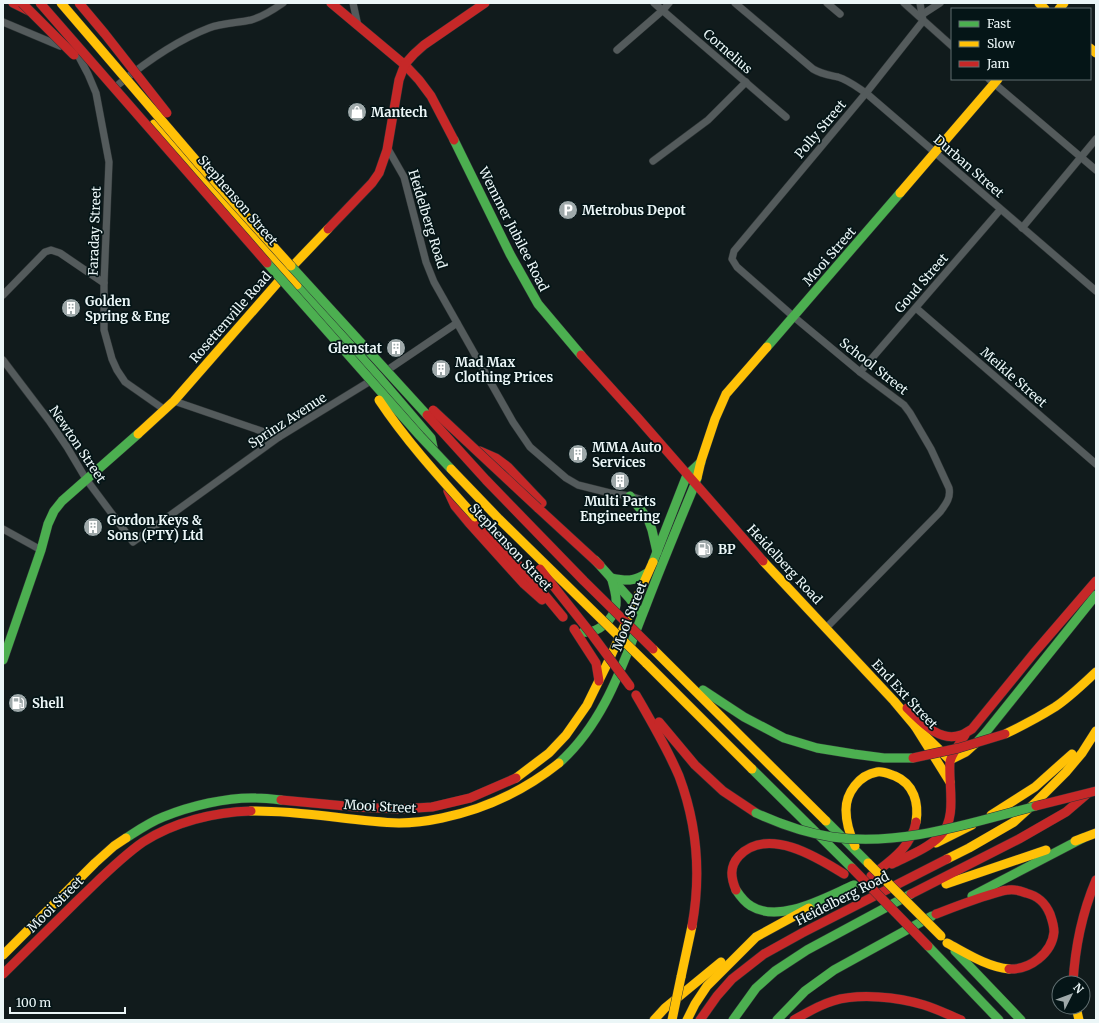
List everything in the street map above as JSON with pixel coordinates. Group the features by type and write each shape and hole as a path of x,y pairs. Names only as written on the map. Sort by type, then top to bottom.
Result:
{"main road":[{"path":"13,3 54,26 82,54"},
{"path":"22,3 184,169"},
{"path":"40,3 184,169 420,436 499,519 646,662 852,868 970,999 994,1020"},
{"path":"61,3 199,164 486,480 584,581 866,860 1021,1020"},
{"path":"79,3 160,103 182,134 199,164"},
{"name":"Wemmer Jubilee Road","path":"331,3 405,65 431,96 510,254 532,294 574,347 695,484"},
{"name":"Rosettenville Road","path":"3,660 41,550 48,524 54,511 62,501 165,410 286,273 372,183 378,175 388,149 394,102 405,65 413,54 424,44 484,3"},
{"name":"Stephenson Street","path":"82,54 119,84 378,376 431,438 436,467 455,506 469,523 524,584 554,611 563,617 594,648 610,658 624,664"},
{"name":"Mooi Street","path":"3,974 121,859 145,842 166,831 206,817 253,811 298,813 402,823 429,821 473,811 521,790 540,778 558,763 574,748 588,731 606,702 624,664 639,622 695,484 715,419 726,394 936,152 993,80"},
{"path":"365,348 600,565"},
{"path":"356,363 388,414 416,451 563,617"},
{"path":"431,438 473,448 496,458 513,473 600,565 638,608 640,614 639,622"},
{"name":"Mooi Street","path":"3,955 114,846 162,817 219,801 248,799 300,801 356,807 400,809 432,807 470,798 515,779 549,753 566,735 587,706 657,553 687,475 701,461"},
{"name":"Heidelberg Road","path":"695,484 749,546 857,661"},
{"path":"630,496 650,521 657,553"},
{"path":"499,519 593,636 630,686 657,732 683,788 691,817 696,851 696,899 689,946 672,1020"},
{"path":"611,579 629,581 639,578 647,573"},
{"path":"573,628 590,633 602,627 614,613 616,595 611,579"},
{"path":"930,846 939,837 948,822 952,802 950,760 965,735 972,729 1034,653 1096,581"},
{"path":"950,760 967,752 986,732 1096,595"},
{"path":"573,628 596,664 599,681"},
{"path":"660,657 706,693 744,717 784,738 817,748 884,758 913,758 949,751 1005,734 1030,722 1056,706 1082,686 1096,672"},
{"name":"End Ext Street","path":"857,661 933,732 953,738 965,735"},
{"name":"End Ext Street","path":"857,661 915,726 950,760"},
{"path":"636,695 695,765 723,791 756,813 783,824 831,837 857,839 891,838 932,832 1096,791"},
{"path":"915,726 950,782"},
{"path":"654,1020 665,1008 723,960 756,937 904,858 957,833 1016,800 1035,787 1095,733"},
{"name":"Heidelberg Road","path":"700,1020 717,996 732,979 764,954 969,848 1014,822 1066,772 1082,753 1095,733"},
{"path":"866,860 856,848 848,832 845,817 848,797 853,788 869,775 881,772 895,775 908,784 916,797 918,814 914,832 907,845 895,857 871,876"},
{"path":"733,1020 756,988 775,971 807,950 898,901 985,857 1059,816 1066,812 1096,786"},
{"path":"898,901 1096,833"},
{"path":"777,1020 805,991 834,970 936,914 1082,838"},
{"path":"854,885 804,906 768,912 754,909 738,896 734,890 731,870 734,862 749,847 760,844 776,843 797,848 830,865 844,874 864,891 999,1020"},
{"path":"1073,975 1077,937 1083,914 1096,880"},
{"path":"936,914 988,894 1010,890 1039,898 1051,915 1054,925 1054,936 1050,946 1040,960 1023,968 1002,968 978,959 944,940"},
{"path":"687,1020 695,1004 707,986 732,959 756,937"},
{"path":"794,1020 815,1008 833,1001 852,998 891,999 923,1005 961,1020"}],"street":[{"path":"119,84 141,66 184,39 210,27 252,20 271,11 283,3"},
{"path":"353,3 358,27"},
{"name":"Cornelius","path":"654,3 786,117"},
{"path":"617,50 669,3"},
{"name":"Durban Street","path":"735,3 818,72 839,77 866,93 936,152 1000,210 1096,290"},
{"path":"827,3 840,14"},
{"path":"904,3 923,17 951,45"},
{"path":"920,3 923,17"},
{"name":"Polly Street","path":"734,251 866,93 923,17 940,3"},
{"name":"Stephenson Street","path":"3,22 82,54"},
{"name":"Faraday Street","path":"82,54 96,93 109,162 104,283 104,330 112,358 117,370 125,382 165,410"},
{"path":"993,80 1096,170"},
{"path":"653,161 708,120 746,82"},
{"path":"1022,228 1096,139"},
{"name":"Heidelberg Road","path":"388,149 404,177 426,262 434,282 513,422 530,447 566,478 578,485 610,493 630,496 652,503"},
{"name":"Goud Street","path":"860,372 1000,210"},
{"path":"4,291 45,252 51,250 60,253 104,283"},
{"name":"School Street","path":"734,251 732,259 737,267 860,372 904,405 931,450 949,488 950,493 948,501 940,512 826,628"},
{"name":"Meikle Street","path":"916,308 1096,464"},
{"name":"Sprinz Avenue","path":"133,542 279,437 378,376 457,323"},
{"name":"Newton Street","path":"3,360 50,422 67,446 86,480 133,542"},
{"path":"174,400 279,437"},
{"path":"3,529 41,550"}],"traffic: fast":[{"path":"454,140 510,254 538,304 581,355"},
{"path":"767,347 900,193"},
{"path":"267,263 451,469"},
{"path":"291,266 427,415"},
{"path":"297,285 431,438 433,447"},
{"path":"3,660 41,550 48,524 54,511 62,501 138,434"},
{"path":"653,562 687,475 701,462"},
{"path":"559,763 575,747 589,729 611,691 629,650 697,478"},
{"path":"630,496 648,519 657,552"},
{"path":"595,560 638,610"},
{"path":"611,578 630,580 647,573"},
{"path":"583,632 594,631 600,628 609,620 615,610 616,602 612,580"},
{"path":"976,743 1096,595"},
{"path":"703,690 744,717 784,738 817,748 854,754 884,758 913,758"},
{"path":"752,769 852,868"},
{"path":"126,838 158,819 197,806 245,798 281,800"},
{"path":"756,813 793,828 812,833 832,837 884,839 935,832 1036,806"},
{"path":"826,821 868,863"},
{"path":"972,896 1083,838"},
{"path":"736,890 744,901 751,906 763,911 775,912 803,907 854,885"},
{"path":"733,1020 756,988 775,971 807,950 911,894"},
{"path":"777,1020 805,991 834,970 932,916"},
{"path":"928,946 999,1020"},
{"path":"955,951 1021,1020"}],"traffic: slow":[{"path":"61,3 199,164 291,266"},
{"path":"1039,3 1044,8"},
{"path":"1060,8 1064,3"},
{"path":"1091,49 1096,53"},
{"path":"900,193 997,80"},
{"path":"154,124 297,285"},
{"path":"138,434 174,401 286,273 328,229"},
{"path":"697,478 715,419 726,394 767,347"},
{"path":"379,400 413,445 475,517"},
{"path":"451,469 499,519 646,663"},
{"path":"763,561 894,701 915,726 950,760 966,752 976,743"},
{"path":"516,778 549,753 566,735 587,705 653,562"},
{"path":"653,649 826,821"},
{"path":"646,663 752,769"},
{"path":"1005,734 1055,707 1071,695 1096,672"},
{"path":"915,726 950,782"},
{"path":"947,859 1014,822 1066,772 1082,753 1096,731"},
{"path":"991,815 1035,787 1072,754"},
{"path":"251,811 288,812 399,823 426,821 474,810 504,798 532,782 559,763"},
{"path":"855,846 846,815 848,797 859,781 870,774 877,772 886,773 901,779 907,784 916,801 916,822"},
{"path":"936,843 972,825"},
{"path":"1075,841 1096,833"},
{"path":"3,955 95,863 114,846 126,838"},
{"path":"946,884 1046,850"},
{"path":"868,863 941,936"},
{"path":"687,1020 695,1004 707,986 756,937 809,908"},
{"path":"681,977 692,926"},
{"path":"947,943 985,963 1009,969"},
{"path":"654,1020 665,1008 721,962"},
{"path":"672,1020 681,977"},
{"path":"1078,1015 1079,1020"}],"traffic: jam":[{"path":"13,3 29,11"},
{"path":"22,3 74,55"},
{"path":"40,3 267,263"},
{"path":"79,3 167,113"},
{"path":"331,3 405,65 419,80 431,96 454,140"},
{"path":"328,229 372,183 379,173 387,150 399,80 405,64 424,45 485,3"},
{"path":"581,355 763,561"},
{"path":"433,410 538,508"},
{"path":"427,415 486,480 584,581 653,649"},
{"path":"480,451 496,458 508,467 542,503"},
{"path":"448,491 455,506 469,523 524,584 542,600"},
{"path":"538,508 600,565"},
{"path":"475,517 563,617"},
{"path":"540,569 630,686"},
{"path":"907,708 924,724 945,736 953,737 961,735 972,729 1034,653 1096,581"},
{"path":"574,629 596,663 599,681"},
{"path":"636,695 659,735 679,776 690,813 696,850 697,869 695,907 692,926"},
{"path":"659,722 695,765 723,791 756,813"},
{"path":"913,758 959,748 1005,734"},
{"path":"892,864 929,845 946,829 951,811 950,762 954,752 965,735"},
{"path":"281,800 356,807 400,809 432,807 470,798 516,778"},
{"path":"1036,806 1096,791"},
{"path":"911,894 1019,839 1066,812 1087,794"},
{"path":"3,974 110,869 143,842 168,829 195,819 223,813 251,811"},
{"path":"871,876 905,847 910,839 916,822"},
{"path":"736,890 732,873 732,868 736,860 750,847 763,844 777,844 792,847 820,860 844,874"},
{"path":"700,1020 717,996 732,979 764,954 947,859"},
{"path":"852,868 928,946"},
{"path":"1074,975 1075,956 1080,930 1096,880"},
{"path":"936,914 975,899 1006,890 1020,891 1038,898 1046,906 1050,914 1054,929 1052,940 1049,947 1039,959 1025,967 1009,969"},
{"path":"794,1020 813,1009 828,1003 855,997 891,998 914,1002 934,1008 961,1020"}],"place":[{"name":"Mantech","path":"357,112"},
{"name":"Metrobus Depot","path":"568,210"},
{"name":"Golden Spring & Eng","path":"71,308"},
{"name":"Glenstat","path":"396,348"},
{"name":"Mad Max Clothing Prices","path":"441,369"},
{"name":"MMA Auto Services","path":"578,454"},
{"name":"Multi Parts Engineering","path":"620,481"},
{"name":"Gordon Keys & Sons (PTY) Ltd","path":"93,527"},
{"name":"BP","path":"704,549"},
{"name":"Shell","path":"18,703"}]}
